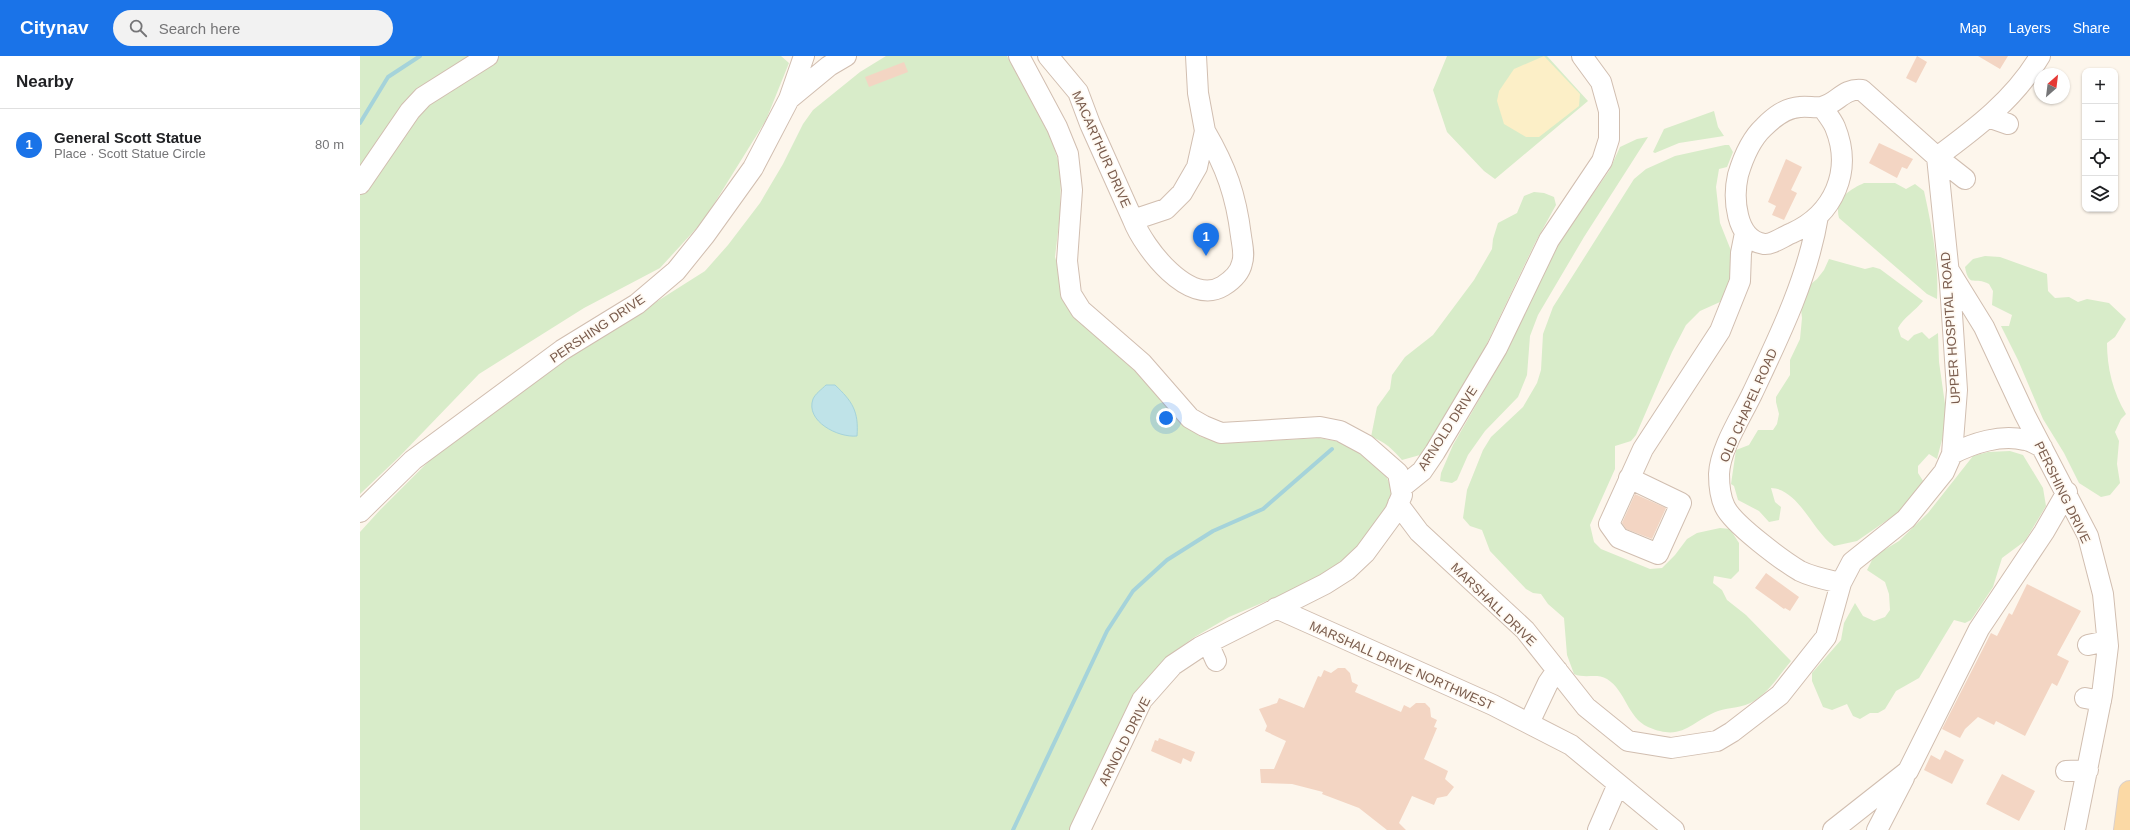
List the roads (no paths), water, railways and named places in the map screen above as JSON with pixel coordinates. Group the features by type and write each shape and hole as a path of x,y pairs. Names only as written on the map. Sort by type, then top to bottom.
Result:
{"main road":[{"path":"2120,830 2129,800"},
{"path":"2126,830 2129,800"}],"street":[{"path":"360,184 410,111 423,97 488,56"},
{"name":"PERSHING DRIVE","path":"360,512 413,460 562,350 637,304 676,271 705,235 753,168 789,99 804,56"},
{"path":"789,99 829,66 846,56"},
{"name":"MARSHALL DRIVE","path":"1019,56 1057,127 1068,154 1072,190 1067,261 1071,294 1081,310 1142,363 1190,418 1204,426 1220,433 1320,428 1340,431 1366,445 1398,473 1400,496 1418,532 1525,630 1557,670"},
{"name":"MACARTHUR DRIVE","path":"1048,56 1078,92 1090,124 1133,220 1166,209 1182,193 1197,167 1205,131 1198,93 1196,56"},
{"name":"ARNOLD DRIVE","path":"1080,830 1142,700 1173,665 1208,643 1325,584 1347,570 1364,553 1395,512 1400,496 1436,452 1497,348 1549,240 1602,161 1610,139 1610,111 1601,82 1582,56"},
{"path":"1936,157 1988,117 2029,75 2040,56"},
{"path":"1822,107 1835,126 1840,143 1842,162 1839,181 1831,201 1818,216 1803,228 1766,244 1750,238 1745,233 1738,215 1736,193 1738,175 1750,145 1761,130 1781,112 1800,107 1822,107 1851,89 1862,90 1936,157 1965,179"},
{"path":"1988,117 2008,124"},
{"path":"1133,220 1148,249 1193,289 1217,290 1235,276 1242,264 1239,220 1230,179 1205,131"},
{"name":"UPPER HOSPITAL ROAD","path":"1557,670 1586,708 1628,741 1671,748 1717,741 1780,695 1826,637 1841,583 1852,562 1906,519 1944,472 1952,454 1957,390 1936,157"},
{"name":"OLD CHAPEL ROAD","path":"1818,216 1814,241 1806,268 1779,334 1720,462 1720,491 1725,507 1733,518 1763,544 1801,571 1841,583"},
{"path":"1630,478 1643,449 1720,331 1740,281 1741,253 1745,233"},
{"name":"PERSHING DRIVE","path":"1947,266 1984,328 2042,447 2088,536 2103,594 2107,641 2093,699 2088,770 2075,830"},
{"path":"1952,454 1972,444 2002,439 2024,440 2042,447"},
{"path":"1877,830 1979,629 2044,532 2066,492"},
{"name":"MARSHALL DRIVE NORTHWEST","path":"1276,608 1522,724"},
{"path":"2088,645 2107,641"},
{"path":"1208,643 1216,661"},
{"path":"1557,670 1522,724 1552,740 1571,745 1674,830"},
{"path":"2066,771 2088,770"},
{"path":"1833,830 1908,771"},
{"path":"1598,830 1618,784"}],"water":[{"path":"826,385 835,385 850,402 857,420 857,436 849,436 833,431 818,421 812,407 813,399"}],"waterway":[{"path":"360,123 388,77 420,56"},
{"path":"1013,830 1107,631 1133,591 1167,560 1213,531 1263,509 1332,449"}],"place":[{"name":"General Scott Statue","path":"1206,256"}]}
